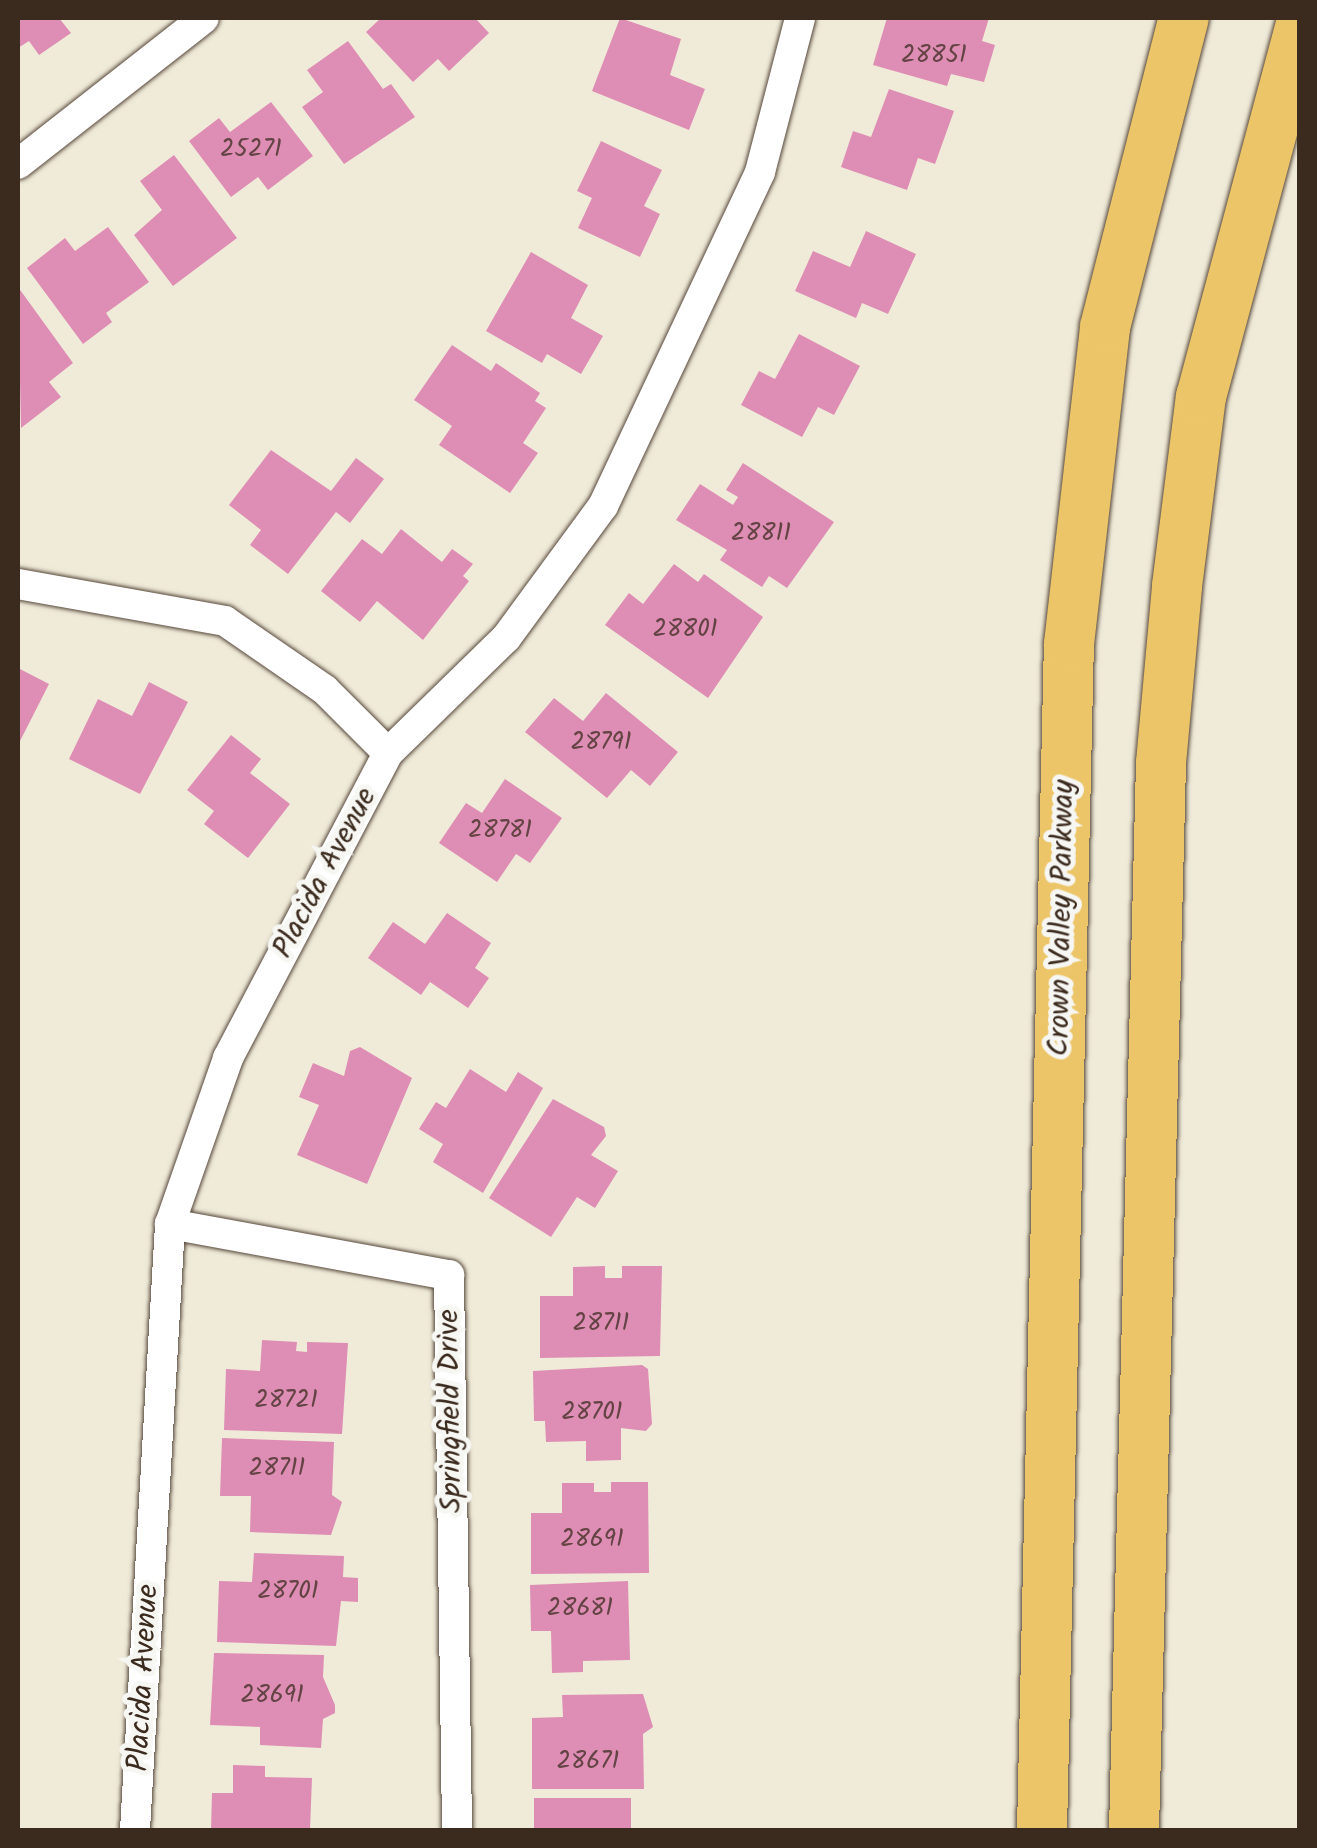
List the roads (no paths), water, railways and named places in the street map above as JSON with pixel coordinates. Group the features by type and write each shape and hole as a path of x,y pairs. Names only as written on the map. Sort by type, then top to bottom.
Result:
{"main road":[{"name":"Crown Valley Parkway","path":"1042,1830 1070,644 1106,326 1184,18"},
{"path":"1134,1830 1160,763 1176,586 1201,397 1300,26"}],"street":[{"path":"18,164 204,18"},
{"name":"Placida Avenue","path":"135,1830 170,1224 228,1058 388,753 506,638 603,506 760,172 800,18"},
{"path":"18,584 224,621 325,690 388,753"},
{"name":"Springfield Drive","path":"170,1224 449,1274 457,1830"}]}
